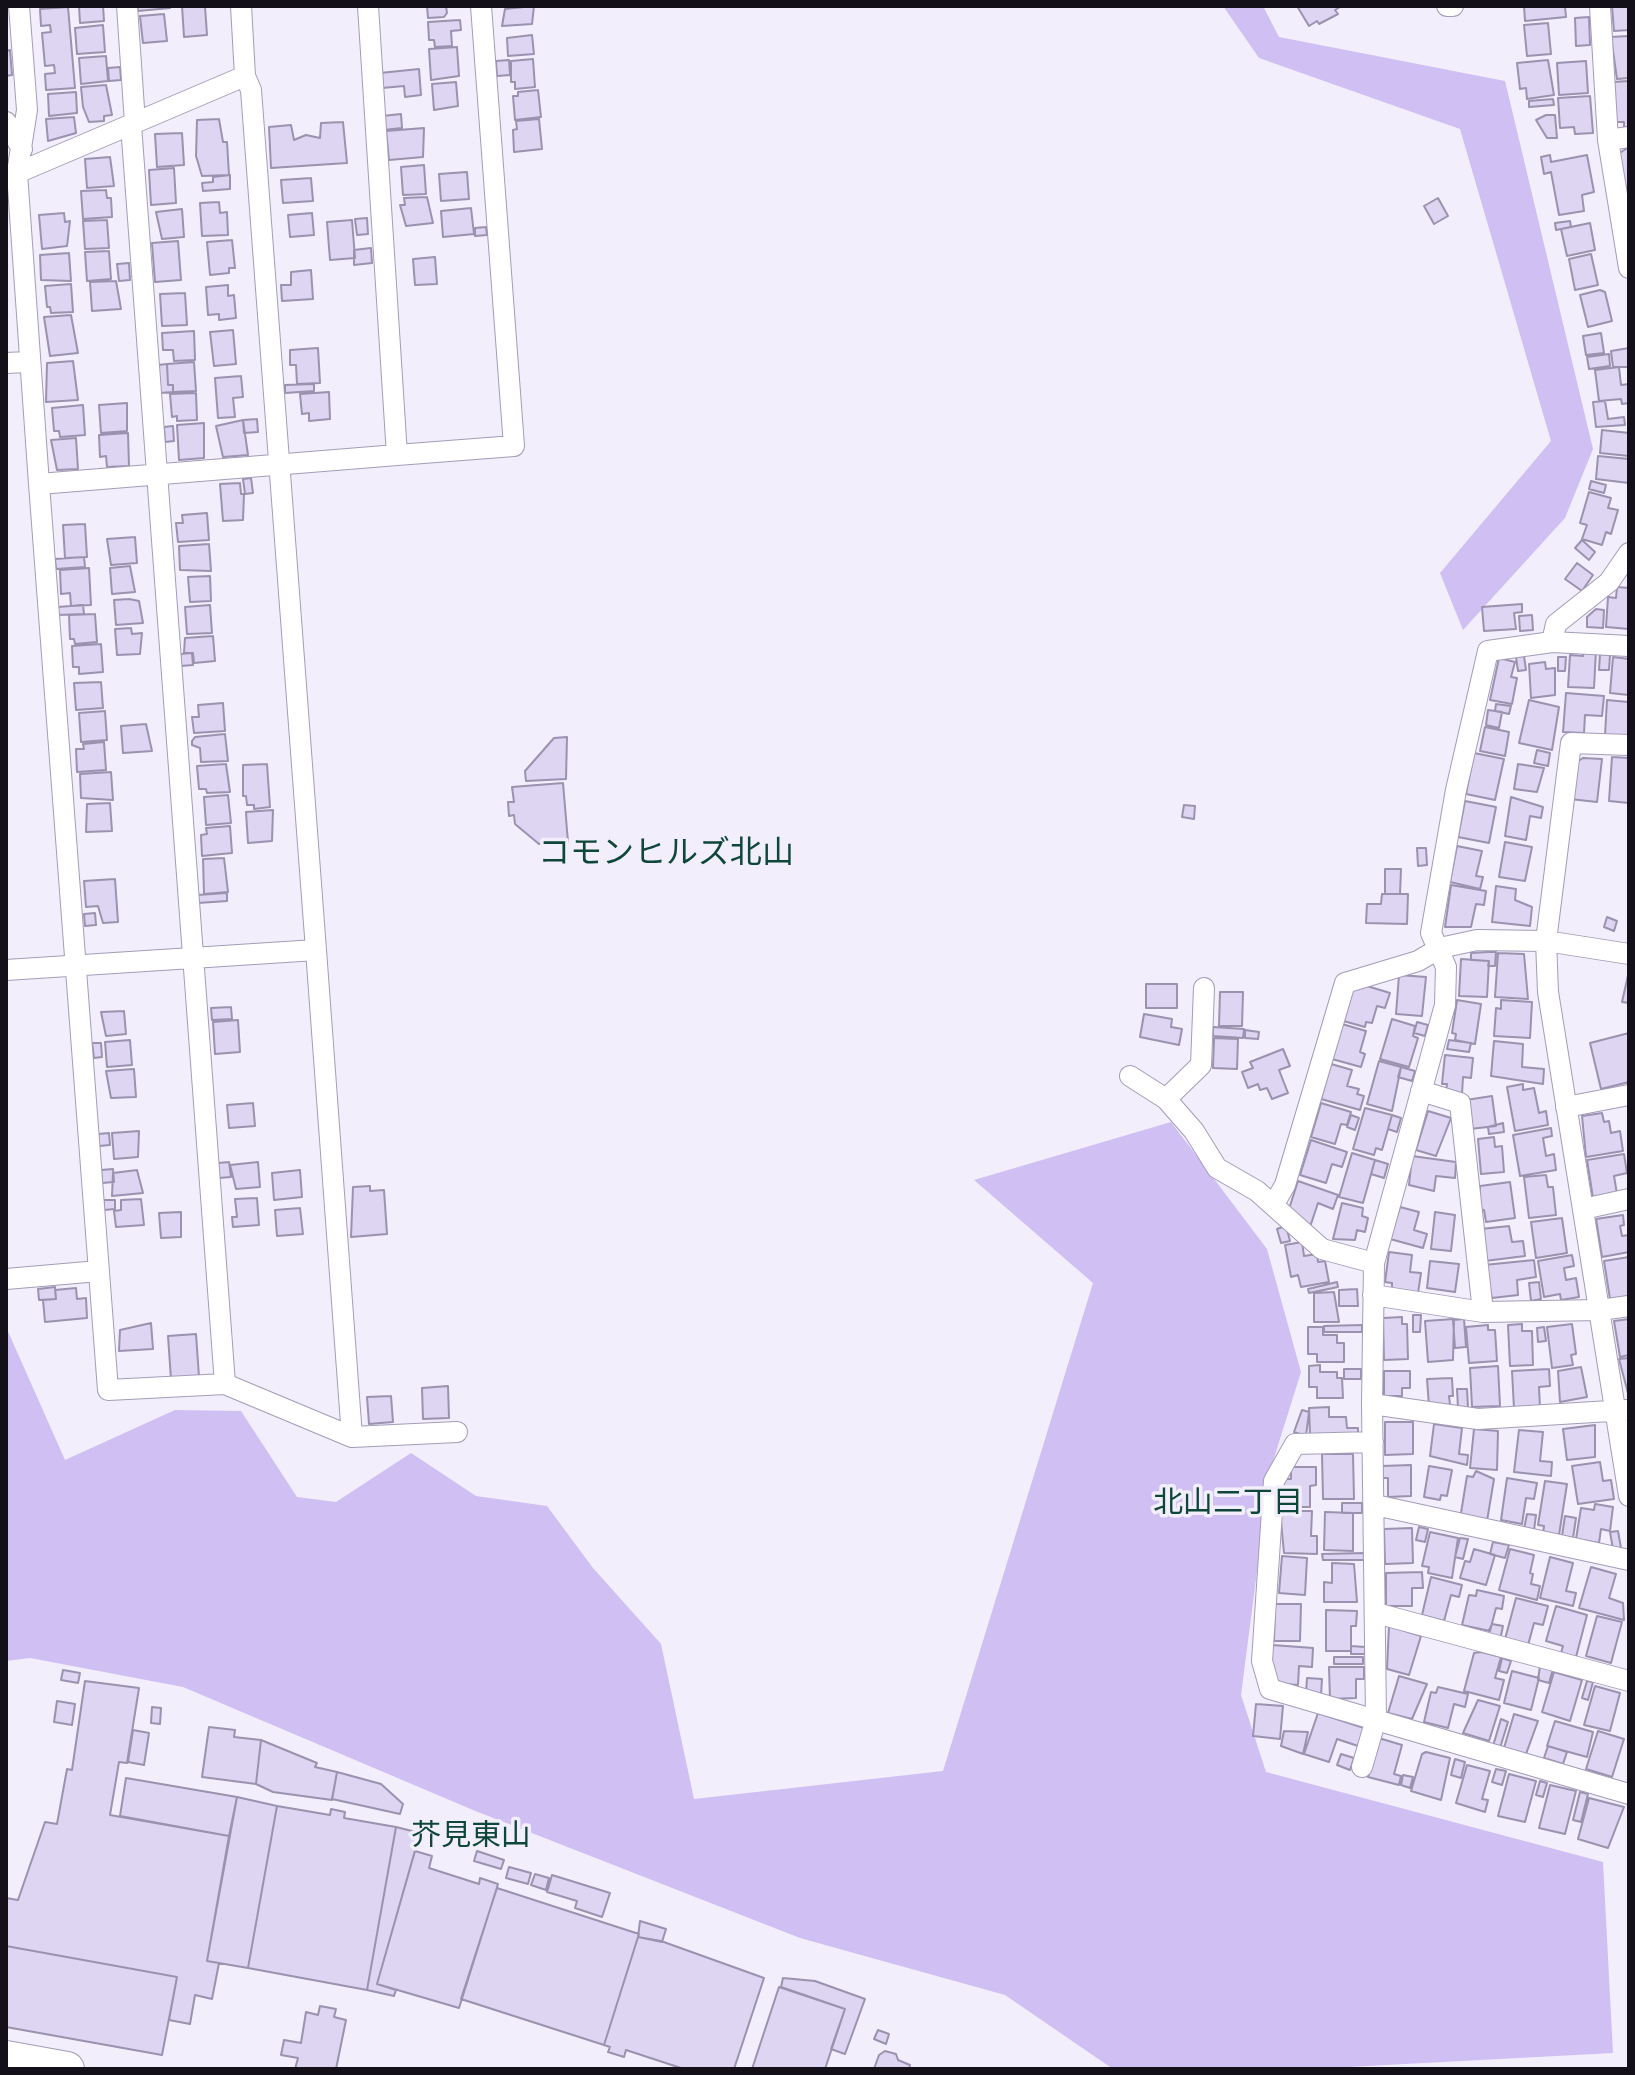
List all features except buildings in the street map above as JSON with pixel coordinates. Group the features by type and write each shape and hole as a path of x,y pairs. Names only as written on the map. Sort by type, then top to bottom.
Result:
{"highway":[{"path":"6,2058 67,2069"}],"street":[{"path":"19,6 27,110 22,149 12,174 39,484 108,1390 225,1384 352,1437 457,1432"},
{"path":"127,6 157,475 225,1384"},
{"path":"241,6 245,76 251,90 281,464 352,1437"},
{"path":"368,6 397,455"},
{"path":"39,484 514,446 481,6"},
{"path":"1447,6 1453,6"},
{"path":"1600,6 1608,140 1629,268"},
{"path":"12,174 245,76"},
{"path":"6,122 22,149"},
{"path":"1608,140 1629,137"},
{"path":"6,363 28,362"},
{"path":"1552,642 1556,624 1609,582 1629,553"},
{"path":"1362,1767 1376,1719 1372,1404 1374,1263 1445,1005 1446,967 1431,933 1456,790 1488,651 1552,642 1629,646"},
{"path":"1629,745 1571,743 1546,941 1548,992 1566,1107 1600,1310 1623,1411 1629,1496"},
{"path":"1274,1204 1285,1185 1345,983 1418,961 1440,948 1477,940 1546,941 1629,954"},
{"path":"6,970 316,950"},
{"path":"1166,1099 1201,1065 1204,988"},
{"path":"1130,1076 1166,1099 1194,1131 1217,1168 1274,1204 1322,1249 1374,1263"},
{"path":"1421,1091 1460,1103 1483,1312"},
{"path":"1566,1107 1629,1095"},
{"path":"1583,1209 1629,1199"},
{"path":"6,1279 99,1271"},
{"path":"1373,1295 1483,1312 1600,1310 1629,1306"},
{"path":"1372,1404 1478,1419 1623,1411"},
{"path":"1373,1442 1295,1444 1274,1481 1262,1661 1270,1689 1629,1794"},
{"path":"1375,1505 1629,1560"},
{"path":"1376,1613 1629,1681"}],"shaded area":[{"path":"1223,6 1263,6 1279,37 1505,81 1593,449 1565,518 1463,630 1440,573 1551,441 1460,129 1259,58"},
{"path":"1171,1122 1267,1249 1301,1372 1270,1471 1241,1695 1266,1772 1603,1862 1613,2053 1310,2069 1113,2069 1005,1995 800,1938 473,1810 183,1687 30,1658 6,1661 6,1327 65,1460 175,1410 241,1411 297,1497 336,1502 411,1453 476,1496 547,1506 593,1568 661,1644 694,1799 943,1771 1093,1283 974,1180"}],"district":[{"name":"コモンヒルズ北山","path":"666,854"},
{"name":"北山二丁目","path":"1228,1503"},
{"name":"芥見東山","path":"471,1836"}]}
